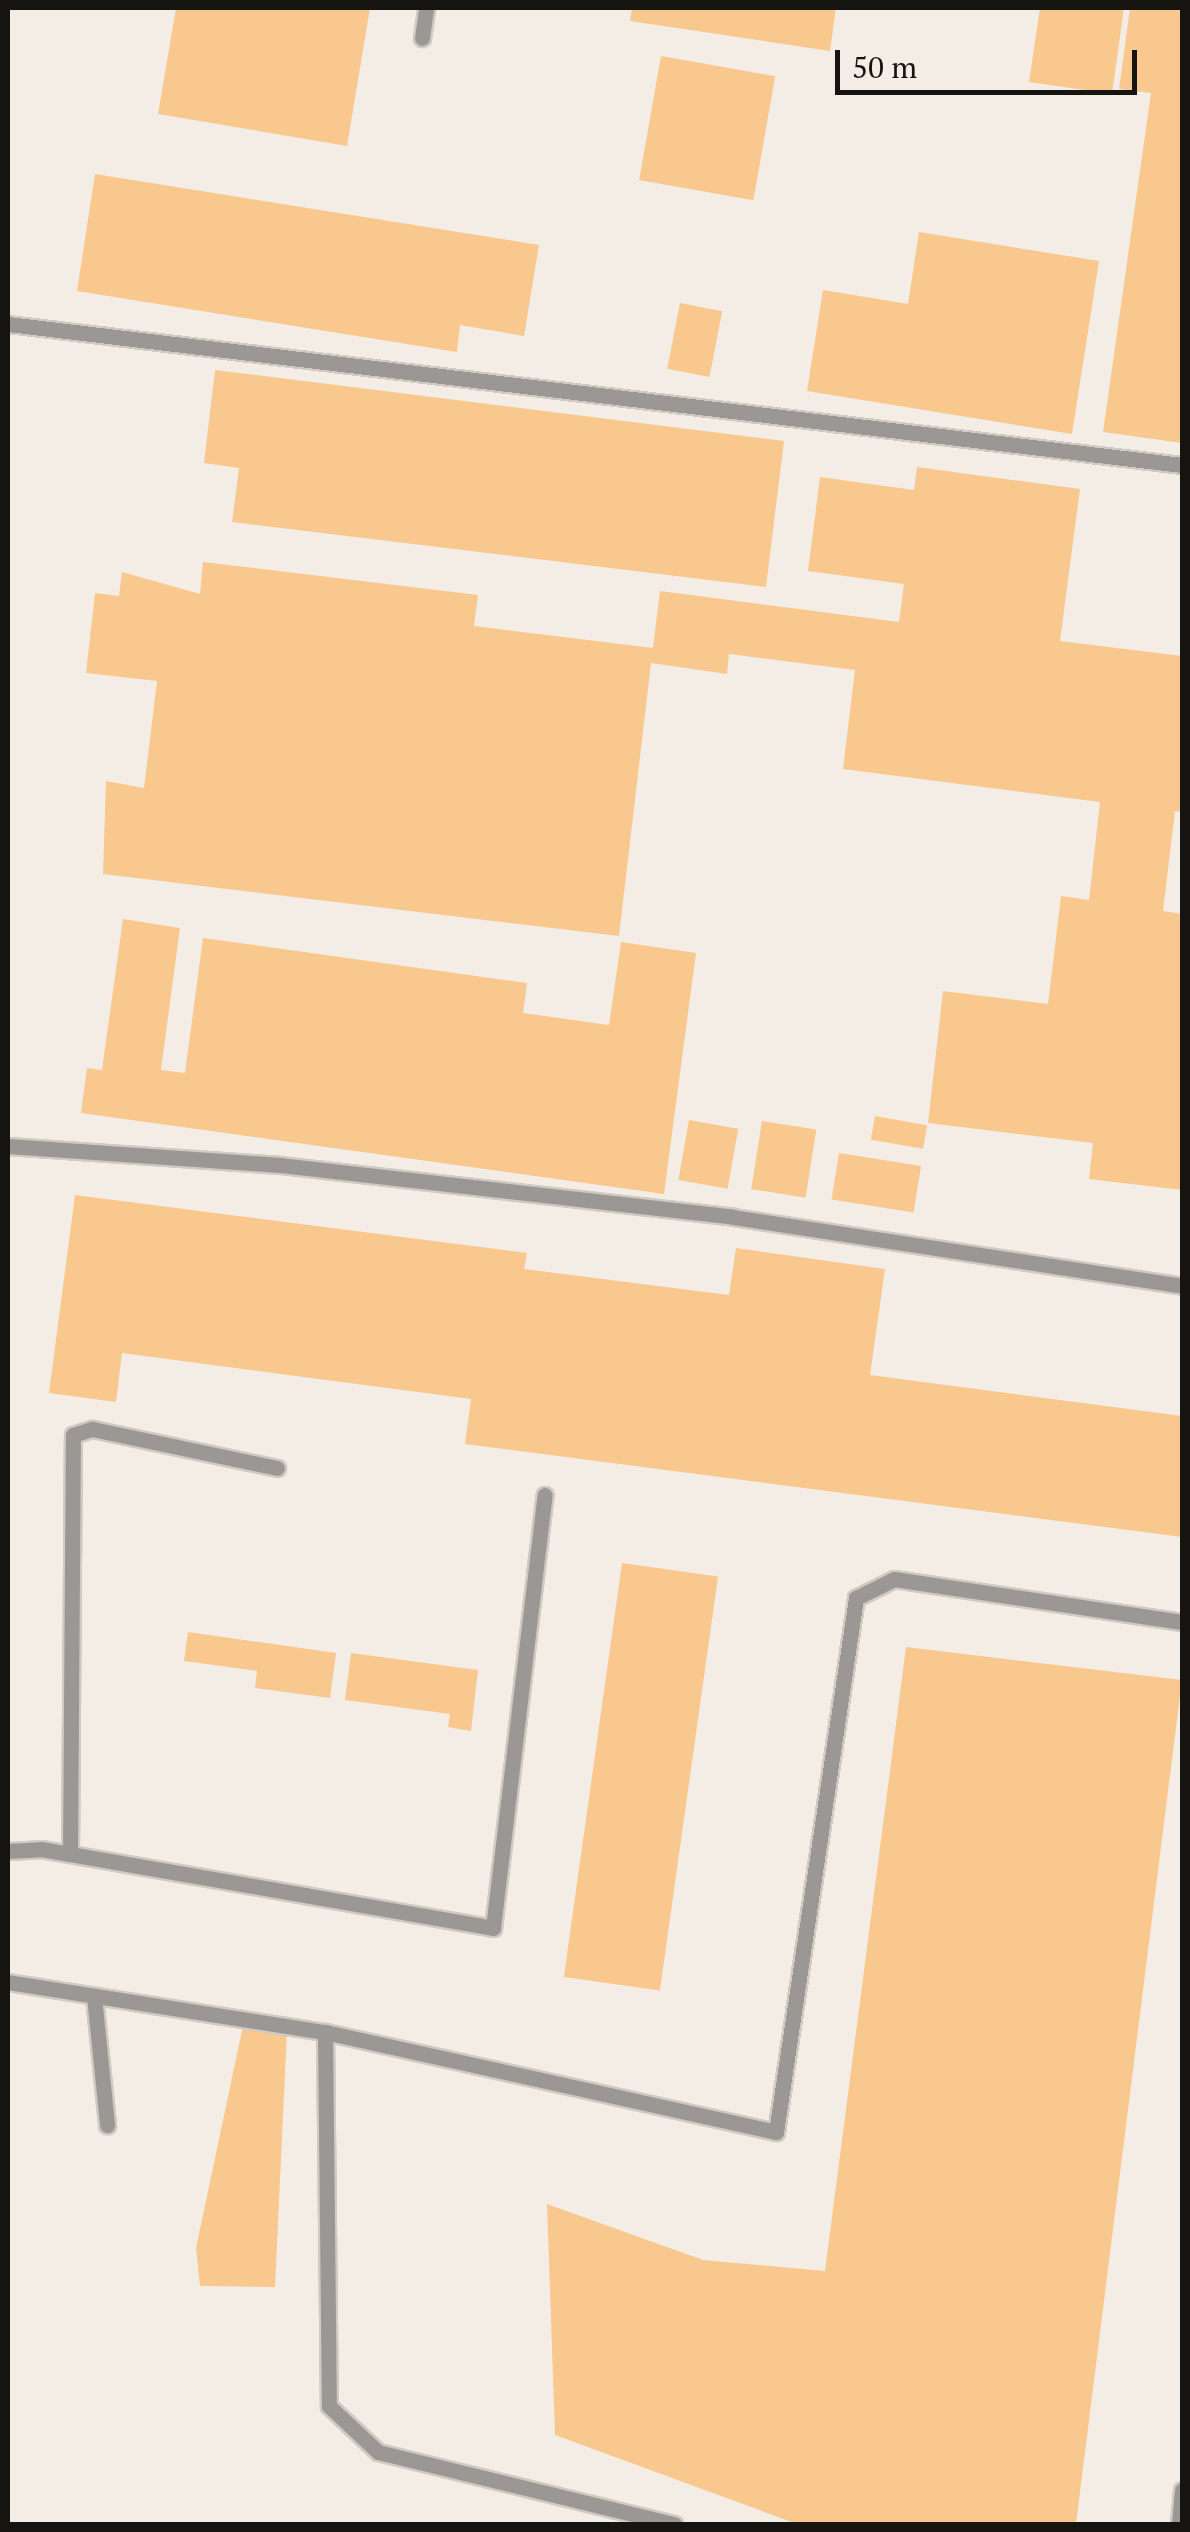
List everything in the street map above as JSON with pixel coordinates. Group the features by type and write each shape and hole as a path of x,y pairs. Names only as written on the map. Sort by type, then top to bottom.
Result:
{"lane":[{"path":"422,38 426,8"},
{"path":"8,324 1182,466"},
{"path":"8,1146 280,1165 733,1217 1182,1286"},
{"path":"70,1854 73,1435 92,1429 277,1468"},
{"path":"8,1851 70,1854 493,1928 545,1495"},
{"path":"8,1982 325,2032 776,2132 856,1598 894,1579 1182,1622"},
{"path":"94,1996 107,2125"},
{"path":"325,2032 329,2406 378,2452 674,2524"},
{"path":"1179,2524 1182,2490"}],"building":[{"path":"176,8 370,8 347,146 158,114"},
{"path":"632,8 836,8 830,51 630,21"},
{"path":"1040,8 1124,8 1112,94 1029,82"},
{"path":"1130,8 1182,8 1182,443 1103,432 1151,93 1119,89"},
{"path":"661,56 775,76 753,200 639,180"},
{"path":"95,174 539,245 524,336 460,325 457,352 77,291"},
{"path":"919,232 1099,261 1072,434 807,391 823,290 908,304"},
{"path":"680,303 722,311 709,377 667,369"},
{"path":"215,370 784,441 766,587 232,522 239,468 204,463"},
{"path":"917,467 1080,489 1060,641 1182,656 1182,812 1175,811 1163,911 1182,914 1182,1190 1089,1179 1093,1143 928,1123 943,991 1048,1004 1061,896 1089,900 1100,802 843,769 855,670 729,654 727,674 651,663 619,936 103,874 106,781 144,788 157,681 86,673 95,593 119,596 122,572 200,594 203,562 478,595 474,626 653,648 660,591 899,622 904,584 808,571 820,477 914,490"},
{"path":"123,919 180,928 161,1070 185,1073 203,938 527,983 523,1013 609,1025 621,942 696,953 664,1194 81,1113 87,1068 102,1070"},
{"path":"875,1116 927,1125 923,1149 871,1140"},
{"path":"689,1120 738,1129 728,1189 678,1180"},
{"path":"762,1121 816,1130 806,1198 751,1189"},
{"path":"839,1153 921,1166 914,1212 832,1199"},
{"path":"75,1195 527,1253 524,1269 729,1295 736,1248 885,1269 870,1375 1182,1416 1182,1537 465,1444 471,1399 122,1353 116,1402 49,1393"},
{"path":"622,1563 718,1576 660,1990 564,1977"},
{"path":"188,1632 336,1653 330,1698 255,1688 257,1671 184,1661"},
{"path":"906,1647 1182,1680 1076,2524 797,2524 555,2435 547,2204 703,2260 825,2271"},
{"path":"351,1653 478,1670 471,1731 448,1727 450,1714 345,1700"},
{"path":"243,2026 287,2030 275,2287 200,2286 196,2248"}]}
